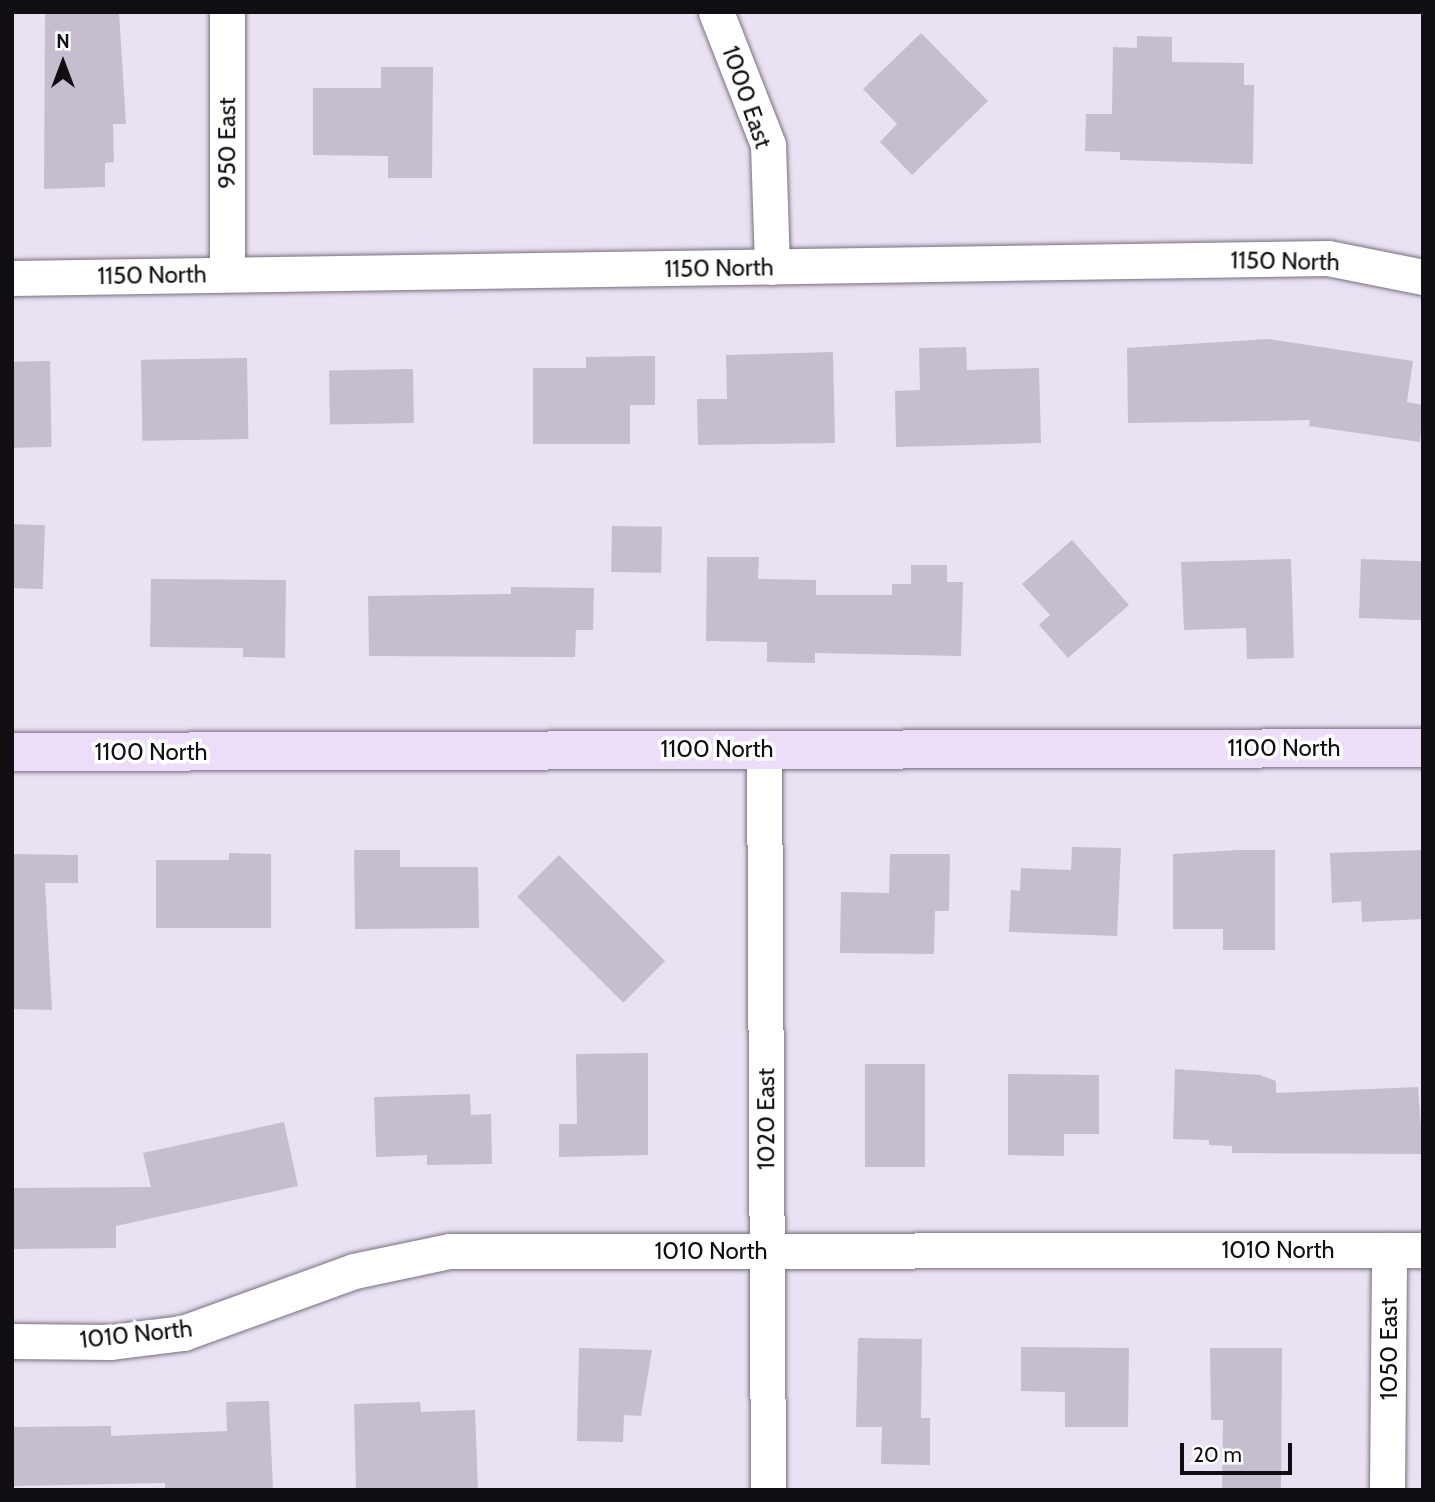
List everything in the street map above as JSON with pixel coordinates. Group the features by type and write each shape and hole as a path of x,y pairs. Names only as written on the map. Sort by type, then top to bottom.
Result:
{"street":[{"name":"950 East","path":"227,12 227,274"},
{"name":"1000 East","path":"716,12 768,145 772,267"},
{"name":"1150 North","path":"12,278 1328,258 1423,277"},
{"name":"1100 North","path":"12,752 1423,748"},
{"name":"1020 East","path":"764,749 768,1490"},
{"name":"1010 North","path":"12,1341 111,1342 183,1333 354,1271 450,1251 1406,1250"},
{"name":"1050 East","path":"1387,1490 1406,1250"}],"building":[{"path":"45,12 119,12 126,124 113,124 114,162 105,163 105,187 44,189"},
{"path":"921,33 988,101 912,175 880,142 897,124 863,89"},
{"path":"1137,36 1172,37 1172,62 1244,63 1244,85 1254,85 1253,164 1120,160 1120,152 1085,151 1086,114 1112,114 1113,47 1137,48"},
{"path":"381,67 433,67 432,178 388,178 388,156 313,155 313,88 381,88"},
{"path":"1268,339 1413,361 1407,402 1423,405 1420,442 1309,426 1310,420 1128,423 1127,348"},
{"path":"966,347 967,370 1039,368 1041,443 896,447 895,391 920,390 919,348"},
{"path":"833,352 835,443 698,445 697,399 727,399 726,355"},
{"path":"655,356 655,405 630,405 630,444 533,444 533,368 586,368 586,357"},
{"path":"247,358 248,439 142,441 141,360"},
{"path":"50,361 52,447 14,448 12,362"},
{"path":"413,369 414,423 330,424 329,370"},
{"path":"12,524 45,525 43,589 12,588"},
{"path":"612,526 662,527 661,573 611,572"},
{"path":"1072,540 1129,605 1068,658 1039,625 1050,615 1022,584"},
{"path":"707,557 759,557 758,579 816,580 816,595 892,595 892,584 911,584 911,565 947,565 947,582 963,582 961,656 815,653 815,663 767,662 767,642 706,641"},
{"path":"1291,559 1294,658 1247,659 1246,628 1184,630 1181,562"},
{"path":"1361,559 1423,561 1421,620 1359,618"},
{"path":"151,579 286,580 285,658 243,657 243,648 150,647"},
{"path":"511,587 594,588 593,630 576,630 575,657 369,656 368,596 511,594"},
{"path":"1072,847 1121,848 1117,936 1009,932 1011,890 1020,891 1021,868 1071,870"},
{"path":"354,850 400,850 400,867 478,867 479,928 355,929"},
{"path":"1275,850 1275,950 1223,950 1223,929 1173,929 1173,854"},
{"path":"1423,850 1423,919 1362,922 1361,901 1332,903 1330,853"},
{"path":"229,853 271,854 271,928 156,928 156,860 229,860"},
{"path":"12,854 78,855 78,883 45,883 52,1010 12,1009"},
{"path":"890,854 950,854 949,911 935,911 934,954 840,953 841,892 889,893"},
{"path":"559,855 665,961 623,1003 517,897"},
{"path":"648,1053 648,1155 559,1157 559,1124 577,1124 576,1054"},
{"path":"865,1064 925,1064 925,1167 865,1167"},
{"path":"1175,1069 1260,1075 1276,1081 1276,1093 1418,1087 1423,1154 1232,1153 1232,1146 1209,1145 1209,1140 1173,1139"},
{"path":"1008,1074 1099,1075 1099,1134 1064,1134 1064,1156 1008,1155"},
{"path":"470,1094 471,1115 491,1114 492,1164 427,1165 427,1155 376,1157 374,1097"},
{"path":"284,1122 298,1186 116,1226 116,1248 12,1249 12,1188 151,1187 143,1153"},
{"path":"858,1338 922,1339 921,1418 930,1418 930,1465 881,1464 882,1427 856,1427"},
{"path":"1021,1347 1129,1348 1128,1427 1065,1427 1065,1392 1021,1391"},
{"path":"579,1348 652,1350 641,1416 624,1415 623,1442 577,1441"},
{"path":"1210,1348 1282,1348 1281,1490 1222,1490 1223,1420 1211,1420"},
{"path":"269,1401 273,1490 165,1490 165,1483 12,1486 12,1427 111,1426 111,1436 227,1431 226,1402"},
{"path":"420,1402 421,1412 475,1410 478,1490 356,1490 354,1404"}]}
